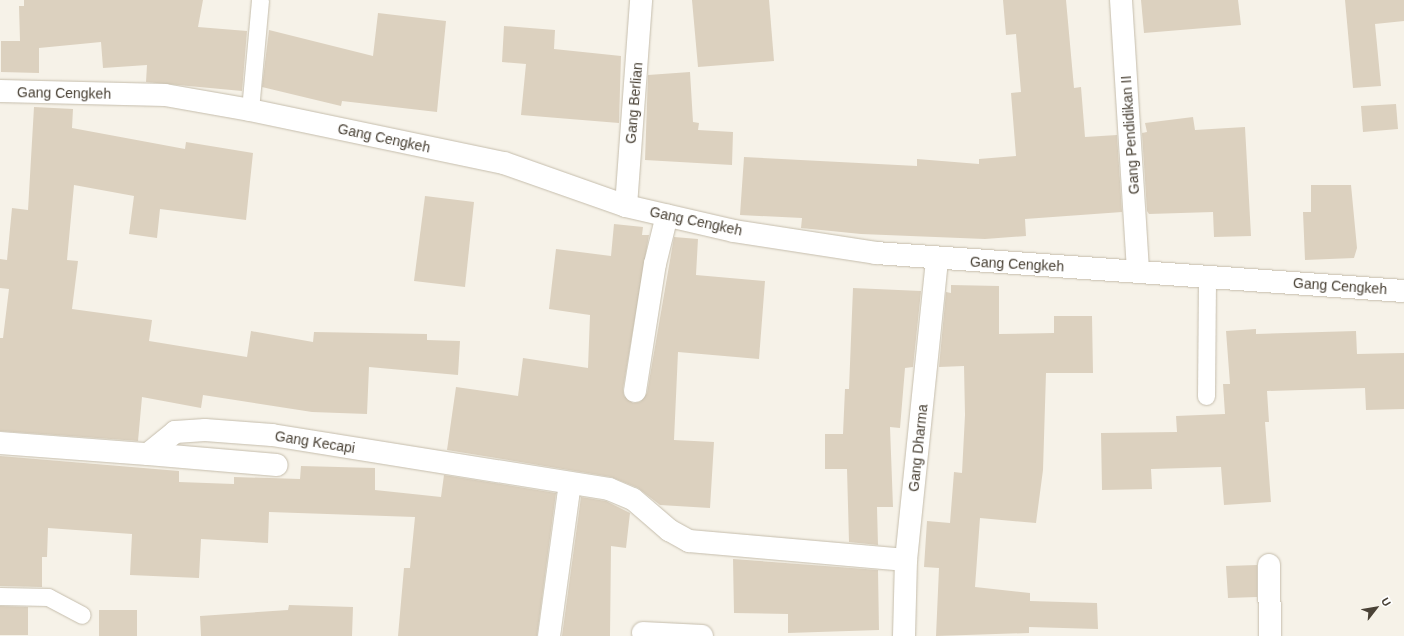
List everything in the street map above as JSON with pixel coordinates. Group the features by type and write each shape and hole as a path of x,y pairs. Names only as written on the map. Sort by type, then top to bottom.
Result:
{"street":[{"name":"Gang Berlian","path":"626,206 641,0"},
{"name":"Gang Pendidikan II","path":"1121,0 1138,270"},
{"name":"Gang Cengkeh","path":"0,91 165,95 250,110 504,164 626,206 734,231 937,260 1138,270 1404,291"},
{"path":"635,391 654,264 668,215"},
{"name":"Gang Dharma","path":"904,636 906,560 937,260"},
{"name":"Gang Kecapi","path":"148,454 175,432 206,430 272,435 610,489 633,499 669,530 689,541 906,560"},
{"path":"0,443 277,465"},
{"path":"549,636 570,483"},
{"path":"1269,565 1270,636"},
{"path":"643,633 702,636"}],"lane":[{"path":"250,110 260,0"},
{"path":"1206,396 1207,276"},
{"path":"0,596 48,598 82,615"}],"building":[{"path":"24,0 203,0 198,27 247,31 242,91 146,82 147,65 103,68 101,42 39,48 39,73 1,72 1,41 20,41 19,6 24,6"},
{"path":"692,0 769,0 774,61 698,67"},
{"path":"1003,0 1066,0 1074,88 1081,87 1085,137 1117,135 1122,212 1025,219 1026,236 985,239 861,234 801,228 802,218 740,215 744,157 917,166 917,159 979,164 979,159 1016,156 1011,93 1021,92 1016,34 1006,35"},
{"path":"1141,0 1238,0 1241,25 1144,33"},
{"path":"1345,0 1404,0 1404,21 1375,24 1381,86 1353,88"},
{"path":"378,13 446,21 437,112 342,101 341,106 262,87 269,30 373,56"},
{"path":"504,26 555,30 554,49 621,56 619,123 521,115 526,64 502,62"},
{"path":"690,72 693,122 699,123 698,130 733,132 732,165 645,160 648,75"},
{"path":"1396,104 1398,129 1363,132 1361,106"},
{"path":"34,107 73,109 72,128 185,149 186,142 253,153 246,220 160,209 157,238 129,234 134,196 74,185 67,260 78,261 72,309 152,320 149,341 247,357 251,331 313,342 314,332 427,334 427,340 460,341 458,375 369,367 367,414 312,412 203,395 201,408 142,397 138,441 0,431 0,338 3,338 9,289 0,288 0,259 7,260 12,208 28,210"},
{"path":"1193,117 1195,130 1245,127 1251,236 1214,237 1213,212 1149,214 1147,211 1142,133 1147,132 1145,123"},
{"path":"1311,185 1351,185 1357,248 1354,258 1305,260 1303,212 1311,212"},
{"path":"425,196 474,202 465,287 414,281"},
{"path":"614,224 643,227 642,235 649,235 623,389 624,396 633,403 640,402 647,393 674,237 698,239 696,275 765,281 759,359 678,352 674,440 714,442 710,508 660,505 638,488 611,477 447,450 456,387 518,396 523,358 588,368 590,315 549,309 556,249 611,256"},
{"path":"951,285 999,286 999,334 1054,333 1054,316 1092,316 1093,373 1046,373 1043,470 1036,523 980,518 975,587 1030,593 1030,601 1097,603 1098,629 1029,627 1029,633 936,636 939,568 924,567 927,521 950,523 954,472 962,473 965,415 964,366 939,367 946,292 951,293"},
{"path":"853,288 921,291 913,367 905,368 900,428 890,427 893,507 877,507 878,545 849,542 847,469 825,469 825,434 843,434 845,389 849,389"},
{"path":"1256,329 1256,334 1356,331 1357,354 1404,353 1404,409 1366,410 1365,388 1267,391 1269,422 1265,422 1271,502 1224,505 1221,467 1151,469 1152,489 1102,490 1101,433 1177,432 1176,416 1225,414 1223,384 1230,384 1226,331"},
{"path":"0,456 179,471 179,482 234,484 234,477 300,479 301,466 375,468 375,490 441,497 444,475 556,493 537,636 398,636 404,568 410,568 415,517 269,512 268,543 201,539 199,578 130,575 132,534 48,528 47,557 42,557 42,587 0,586"},
{"path":"581,497 606,501 630,513 626,548 611,546 610,636 562,636"},
{"path":"733,559 878,570 879,630 788,633 788,614 734,613"},
{"path":"1257,565 1257,597 1228,598 1226,566"},
{"path":"289,605 353,607 352,636 201,636 200,616 288,610"},
{"path":"0,606 28,607 28,635 0,635"},
{"path":"99,610 137,610 137,636 99,636"}]}
